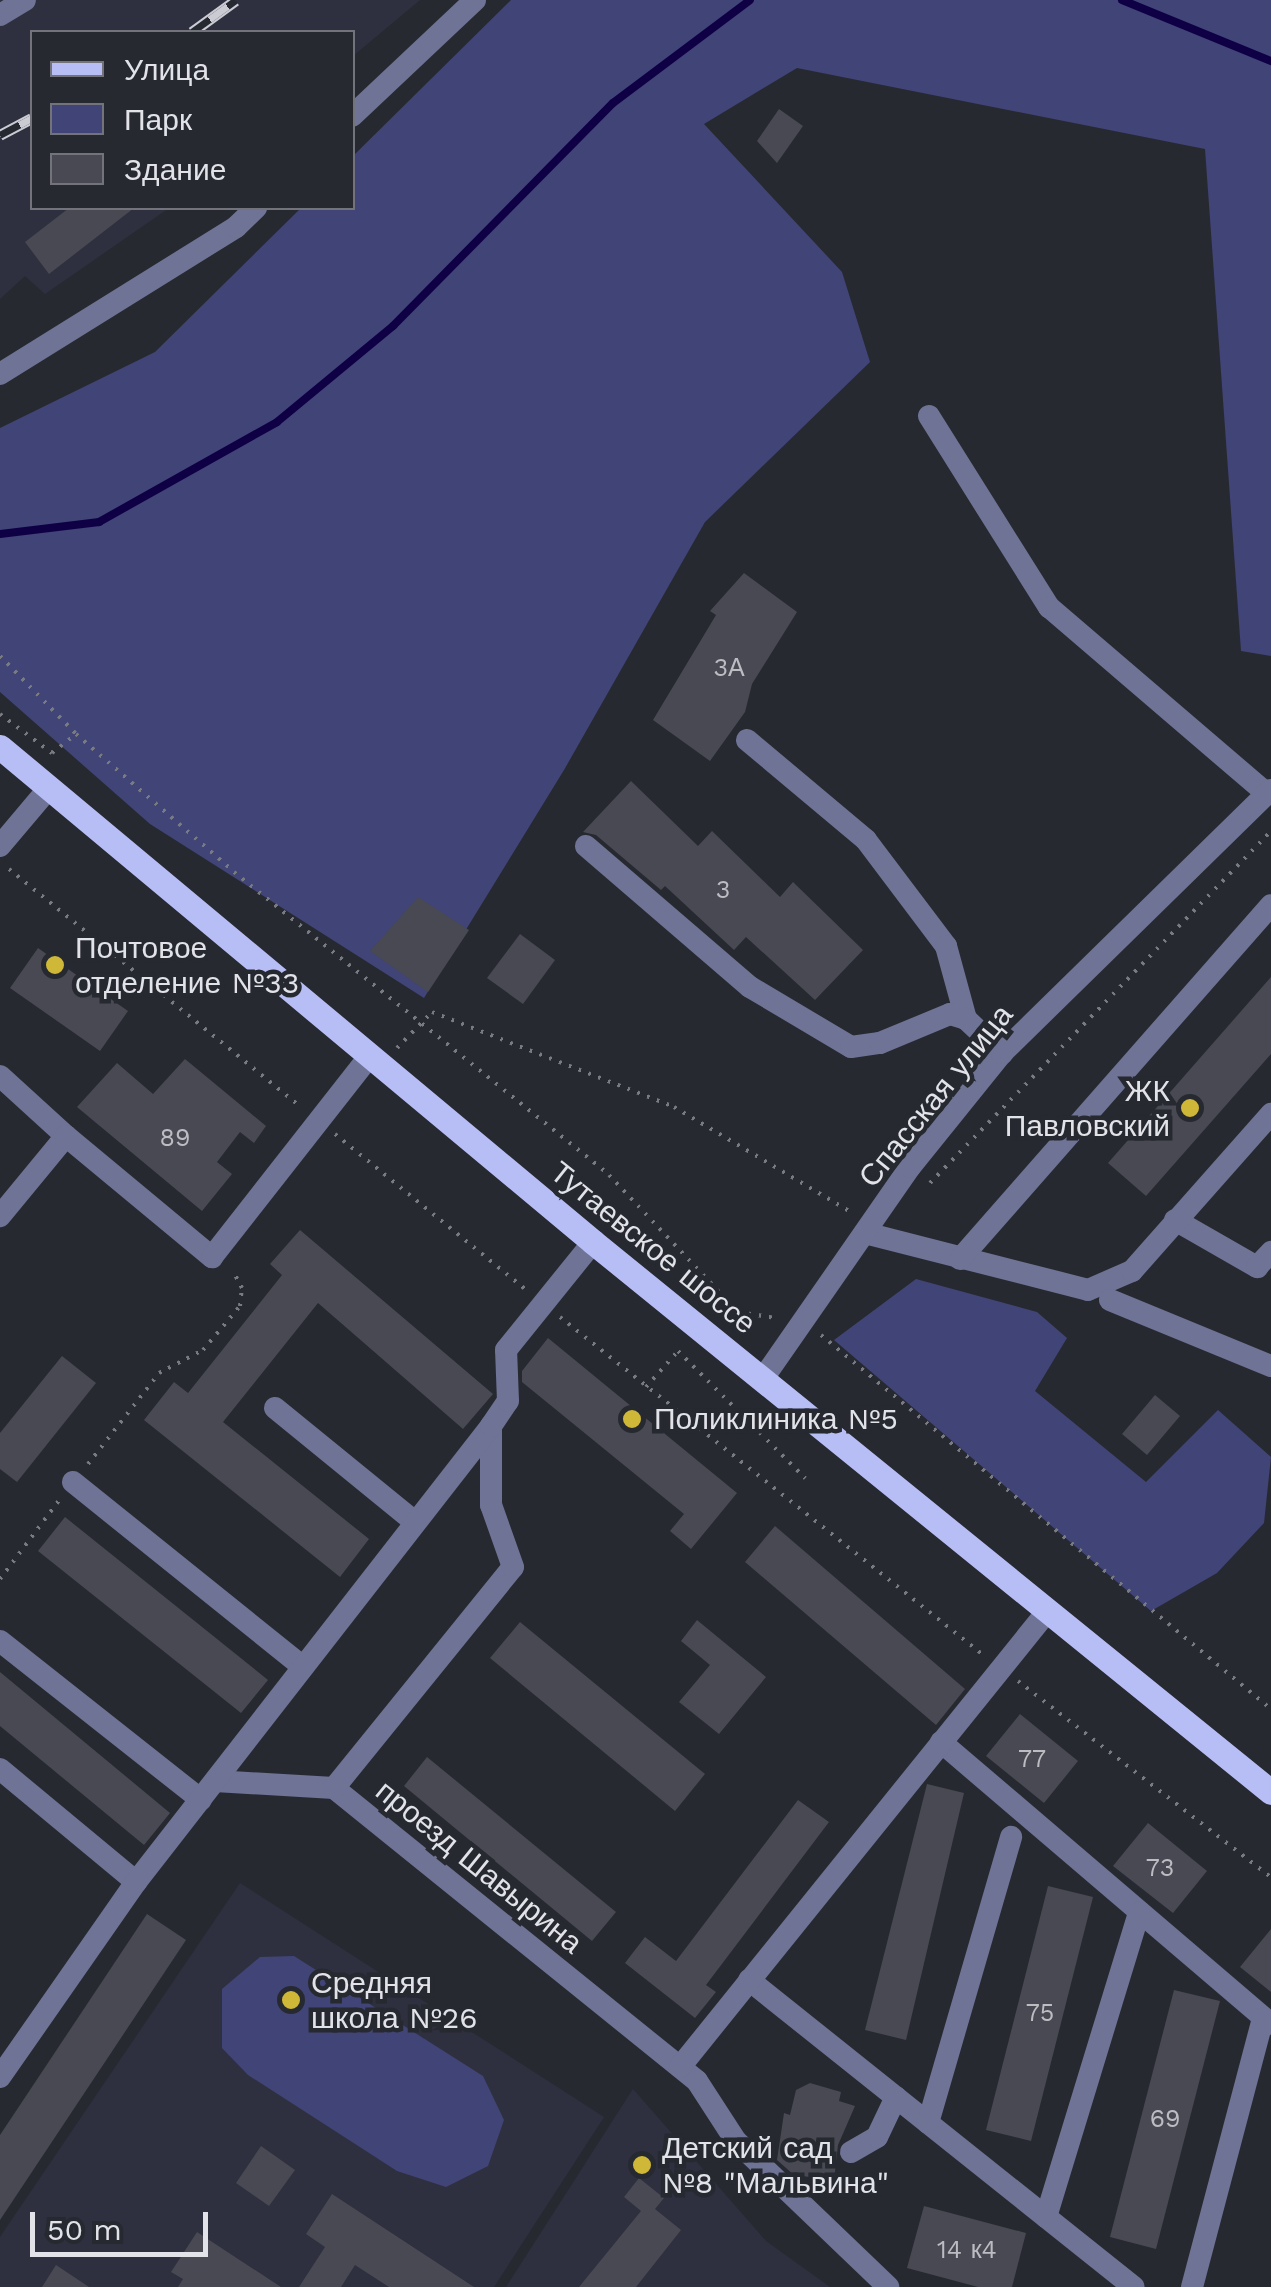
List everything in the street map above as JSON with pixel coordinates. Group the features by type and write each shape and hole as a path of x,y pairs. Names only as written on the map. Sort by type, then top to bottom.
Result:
{"main road":[{"name":"Тутаевское шоссе","path":"0,747 593,1242 1271,1792"}],"street":[{"path":"0,14 25,0"},
{"path":"355,113 475,0"},
{"path":"0,374 236,227 254,210"},
{"path":"930,416 1050,607 1269,792"},
{"path":"748,740 866,840 946,946 966,1019 1002,1053"},
{"path":"0,846 49,788"},
{"name":"Спасская улица","path":"762,1380 864,1233 1002,1053 1269,792"},
{"path":"586,846 750,986 851,1047 880,1044 938,1015 966,1019"},
{"path":"960,1259 1271,905"},
{"path":"0,1076 212,1258 369,1057"},
{"path":"864,1233 1088,1290 1132,1272 1271,1114"},
{"path":"0,1216 66,1136"},
{"path":"1175,1220 1266,1269"},
{"path":"0,2077 136,1882 491,1426 508,1401 506,1350 593,1242"},
{"path":"1110,1300 1271,1366"},
{"path":"275,1408 415,1522"},
{"path":"334,1788 513,1567 491,1505 491,1426"},
{"path":"74,1482 302,1667"},
{"path":"680,2067 1046,1612"},
{"path":"0,1641 201,1800"},
{"path":"941,1742 1267,2021 1192,2287"},
{"path":"0,1768 136,1882"},
{"name":"проезд Шавырина","path":"216,1781 334,1788 697,2081 736,2141 888,2287"},
{"path":"928,2123 1012,1837"},
{"path":"1046,2217 1140,1912"},
{"path":"750,1980 1133,2287"},
{"path":"852,2152 877,2138 896,2097"}],"path":[{"path":"0,656 76,734 234,872 610,1176 738,1312 805,1322 1271,1709"},
{"path":"0,714 52,753 76,734"},
{"path":"0,862 646,1387 1271,1877"},
{"path":"0,1579 159,1373 204,1350 240,1306 242,1288 219,1247"},
{"path":"646,1387 678,1351 805,1478"}],"shaded area":[{"path":"0,0 420,0 355,54 355,30 30,30 30,210 166,210 45,294 25,276 0,299"},
{"name":"Средняя школа №26","path":"240,1883 604,2117 494,2287 0,2287 0,2237"},
{"name":"Детский сад №8 \"Мальвина\"","path":"633,2089 766,2241 830,2287 506,2287"}],"green space":[{"path":"511,0 1271,0 1271,656 1241,651 1205,149 797,68 704,124 842,272 870,362 705,522 564,770 424,998 150,824 0,692 0,428 155,352 299,210 355,210 355,154"},
{"path":"916,1279 1037,1312 1067,1338 1035,1391 1146,1482 1218,1410 1271,1457 1264,1523 1217,1573 1151,1611 834,1340"},
{"path":"294,1956 483,2076 504,2120 488,2166 446,2187 397,2171 248,2075 222,2048 222,1989 260,1957"}],"building":[{"path":"779,109 803,126 777,163 757,141"},
{"path":"66,210 131,210 49,274 25,242"},
{"path":"744,573 797,612 752,684 745,712 710,761 653,720 716,615 710,611"},
{"path":"631,781 698,846 712,831 780,897 793,882 863,950 815,1000 746,937 734,950 665,886 661,890 596,835 583,832"},
{"path":"418,897 469,930 428,992 370,951"},
{"path":"520,934 555,960 523,1004 487,978"},
{"path":"38,948 128,1011 100,1051 10,988"},
{"name":"ЖК Павловский","path":"1271,977 1271,1054 1146,1196 1108,1163"},
{"path":"185,1059 266,1126 254,1143 240,1132 217,1162 232,1174 202,1211 77,1107 117,1063 153,1094"},
{"path":"300,1230 493,1394 463,1429 318,1303 223,1422 369,1539 340,1577 144,1420 174,1382 188,1393 282,1275 270,1264"},
{"path":"548,1338 737,1493 691,1549 670,1531 684,1514 522,1382 522,1371"},
{"path":"62,1356 96,1383 17,1482 0,1469 0,1433"},
{"path":"1155,1395 1180,1416 1147,1455 1122,1434"},
{"path":"65,1517 268,1680 241,1713 38,1551"},
{"path":"775,1526 965,1689 936,1725 745,1562"},
{"path":"697,1620 766,1677 719,1734 679,1702 710,1665 681,1641"},
{"path":"520,1622 705,1774 675,1811 490,1658"},
{"path":"0,1672 170,1813 144,1845 0,1726"},
{"path":"1020,1714 1078,1761 1044,1803 986,1756"},
{"path":"427,1757 616,1912 592,1941 404,1786"},
{"path":"927,1784 964,1793 906,2040 865,2030"},
{"path":"798,1800 829,1822 706,1985 716,1992 695,2018 625,1963 645,1937 676,1961"},
{"path":"1148,1823 1207,1871 1173,1913 1113,1866"},
{"path":"1048,1886 1093,1897 1031,2141 986,2130"},
{"path":"147,1914 186,1940 0,2220 0,2135"},
{"path":"1271,1929 1271,1992 1240,1967"},
{"path":"1174,1990 1220,2001 1156,2249 1110,2237"},
{"path":"810,2083 841,2092 839,2101 855,2106 838,2145 834,2180 794,2175 777,2160 784,2113 790,2115 796,2090"},
{"path":"261,2146 295,2170 269,2206 236,2183"},
{"path":"639,2178 664,2198 655,2209 681,2230 636,2287 579,2287 641,2211 624,2197"},
{"path":"332,2194 474,2287 389,2287 355,2265 341,2287 299,2287 325,2247 306,2234"},
{"path":"924,2206 1026,2233 1012,2287 978,2287 907,2268"},
{"path":"197,2232 281,2287 178,2287 183,2279 171,2272"},
{"path":"56,2265 89,2287 42,2287"}],"waterway":[{"path":"0,534 99,522 277,422 393,326 613,103 750,0"},
{"path":"1122,0 1271,61"}],"railway":[{"path":"195,30 236,0"},
{"path":"0,135 30,119"}],"place":[{"name":"Почтовое отделение №33","path":"55,965"},
{"name":"ЖК Павловский","path":"1190,1108"},
{"name":"Поликлиника №5","path":"632,1419"},
{"name":"Средняя школа №26","path":"291,2000"},
{"name":"Детский сад №8 \"Мальвина\"","path":"642,2165"}]}
